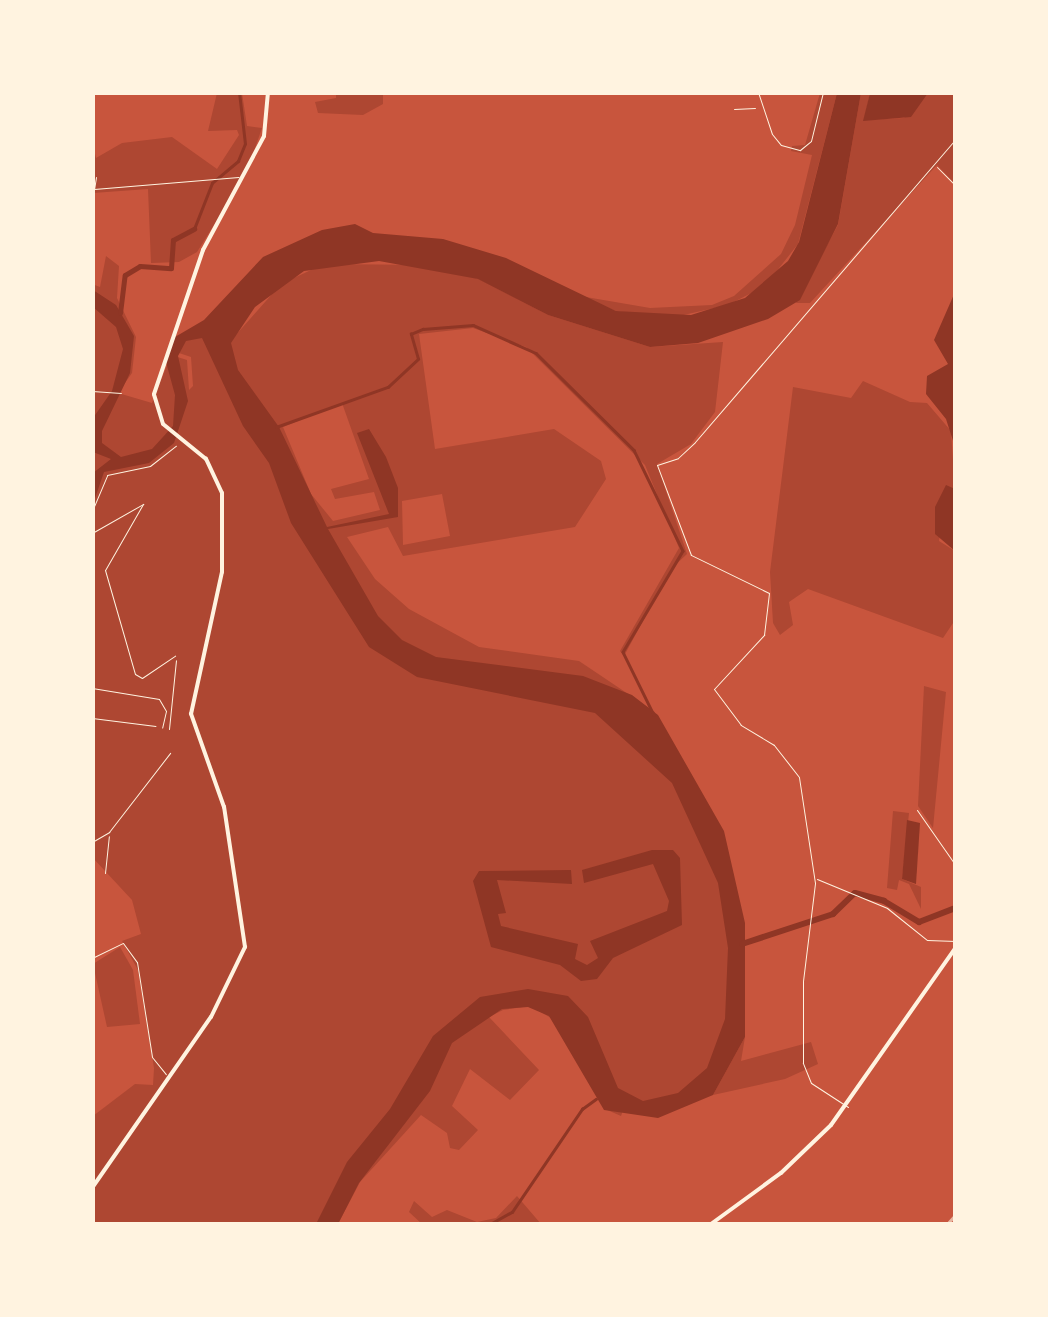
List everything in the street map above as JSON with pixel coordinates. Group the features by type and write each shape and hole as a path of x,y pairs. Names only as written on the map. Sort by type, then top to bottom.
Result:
{"main road":[{"path":"92,1188 237,972 246,936 224,807 192,725 222,572 222,492 211,466 170,430 154,402 167,342 204,246 245,179 266,129 268,92"},
{"path":"711,1224 781,1173 848,1106 956,944"}],"street":[{"path":"758,92 759,107 780,145 800,150 811,141 823,92"},
{"path":"734,109 759,107"},
{"path":"848,1106 811,1083 804,1068 803,981 814,878 796,771 774,745 741,724 714,689 764,634 769,593 691,555 657,465 678,458 695,442 956,139"},
{"path":"935,164 956,186"},
{"path":"96,177 94,189 245,179"},
{"path":"814,878 887,908 927,940 956,944"},
{"path":"92,958 124,943 137,962 152,1057 169,1076"}],"path":[{"path":"92,391 121,393"},
{"path":"92,511 106,475 150,466 179,439"},
{"path":"92,533 143,504 123,545 104,565 135,674 142,678 175,656 169,729"},
{"path":"92,688 159,699 166,711 162,728"},
{"path":"92,718 155,726"},
{"path":"92,842 109,832 170,753"},
{"path":"917,810 956,866"},
{"path":"106,873 109,832"}],"shaded area":[{"path":"870,92 928,93 911,117 863,121"},
{"path":"217,93 242,93 247,126 262,128 246,174 197,252 179,262 151,263 148,189 93,193 92,142 96,158 122,143 172,137 217,169 239,135 237,130 208,131"},
{"path":"336,93 383,93 383,104 363,115 318,113 315,102 336,98"},
{"path":"820,93 837,93 798,244 765,286 728,305 670,318 616,311 580,296 650,308 712,305 734,296 781,254 795,225 812,155 791,151 792,146 805,145"},
{"path":"837,93 861,93 838,224 800,300 768,319 698,343 650,347 548,315 478,279 379,261 304,271 255,307 231,343 238,370 279,427 327,527 389,514 357,433 369,429 386,457 398,488 398,517 328,529 378,616 402,640 436,657 583,676 632,695 658,715 724,831 745,923 745,1037 713,1095 658,1118 604,1110 549,1016 528,1007 502,1009 452,1043 430,1091 359,1183 338,1224 316,1224 347,1162 390,1109 433,1036 480,997 528,989 568,996 588,1017 618,1088 643,1101 678,1093 707,1068 725,1019 728,948 718,883 672,783 595,713 417,677 369,647 291,523 269,463 243,426 202,338 186,341 178,356 188,401 174,443 149,463 104,472 93,504 93,473 111,459 93,452 93,418 112,391 123,349 116,327 93,307 93,290 116,305 134,336 130,373 102,431 102,443 121,457 152,449 173,426 175,395 166,362 175,337 204,320 263,257 322,230 355,224 373,233 443,239 506,258 616,311 691,315 745,298 788,261 799,242"},
{"path":"861,93 870,93 864,120 904,118 928,93 955,93 955,184 937,165 810,303 796,303 838,225"},
{"path":"106,256 119,266 117,298 136,337 132,373 118,393 152,403 171,355 187,360 189,390 193,386 191,357 173,351 178,335 234,337 281,284 324,264 429,265 479,279 548,315 650,347 723,342 715,412 691,444 657,464 687,554 671,569 624,656 620,651 679,548 645,465 526,347 473,328 419,334 435,449 554,429 601,461 606,479 575,527 403,556 388,527 347,537 375,579 409,609 479,647 579,661 655,712 643,731 718,854 734,964 719,1058 672,1102 626,1102 621,1116 605,1109 551,1018 530,1006 503,1010 489,1017 539,1070 510,1100 470,1069 452,1106 478,1130 459,1150 450,1148 447,1133 421,1115 360,1182 338,1224 93,1224 93,1116 135,1084 153,1085 154,1068 138,970 122,941 141,934 132,900 93,858 92,284 100,287","holes":["342,403 369,479 331,489 335,499 374,492 380,510 333,521 311,494 283,427","442,494 450,536 403,545 402,501"]},
{"path":"955,292 955,447 946,419 926,394 927,376 948,364 934,340"},
{"path":"863,381 910,402 927,403 951,431 955,489 947,487 939,541 955,551 955,620 943,638 808,589 789,602 793,625 780,635 773,623 770,572 793,387 851,398"},
{"path":"946,485 955,489 955,551 935,534 935,507"},
{"path":"924,686 946,692 933,828 918,806"},
{"path":"893,811 909,813 902,879 921,887 921,909 909,884 899,880 897,890 887,888"},
{"path":"907,820 920,823 916,884 902,879"},
{"path":"652,850 673,850 680,858 682,925 613,958 597,979 581,981 560,965 491,947 473,881 479,871 571,870 572,884 497,880 506,913 498,914 501,926 578,944 575,959 587,965 598,958 590,941 667,911 669,901 653,864 584,883 582,870"},
{"path":"120,947 133,970 140,1024 107,1027 93,964"},
{"path":"745,1037 741,1061 811,1042 818,1064 785,1079 713,1095"},
{"path":"517,1196 541,1224 422,1224 409,1212 414,1201 432,1217 447,1210 477,1222 496,1218"}],"waterway":[{"path":"194,229 212,183 238,161 245,144 239,92"},
{"path":"120,313 125,275 140,266 171,268 173,240 194,229"},
{"path":"276,427 388,387 418,359 411,334 423,329 473,325 536,353 634,450 683,551 623,652 654,715"},
{"path":"742,944 833,914 855,893 884,901 919,922 956,908"},
{"path":"490,1224 512,1212 582,1109 596,1099"}],"railway":[{"path":"947,1224 956,1214"}]}
